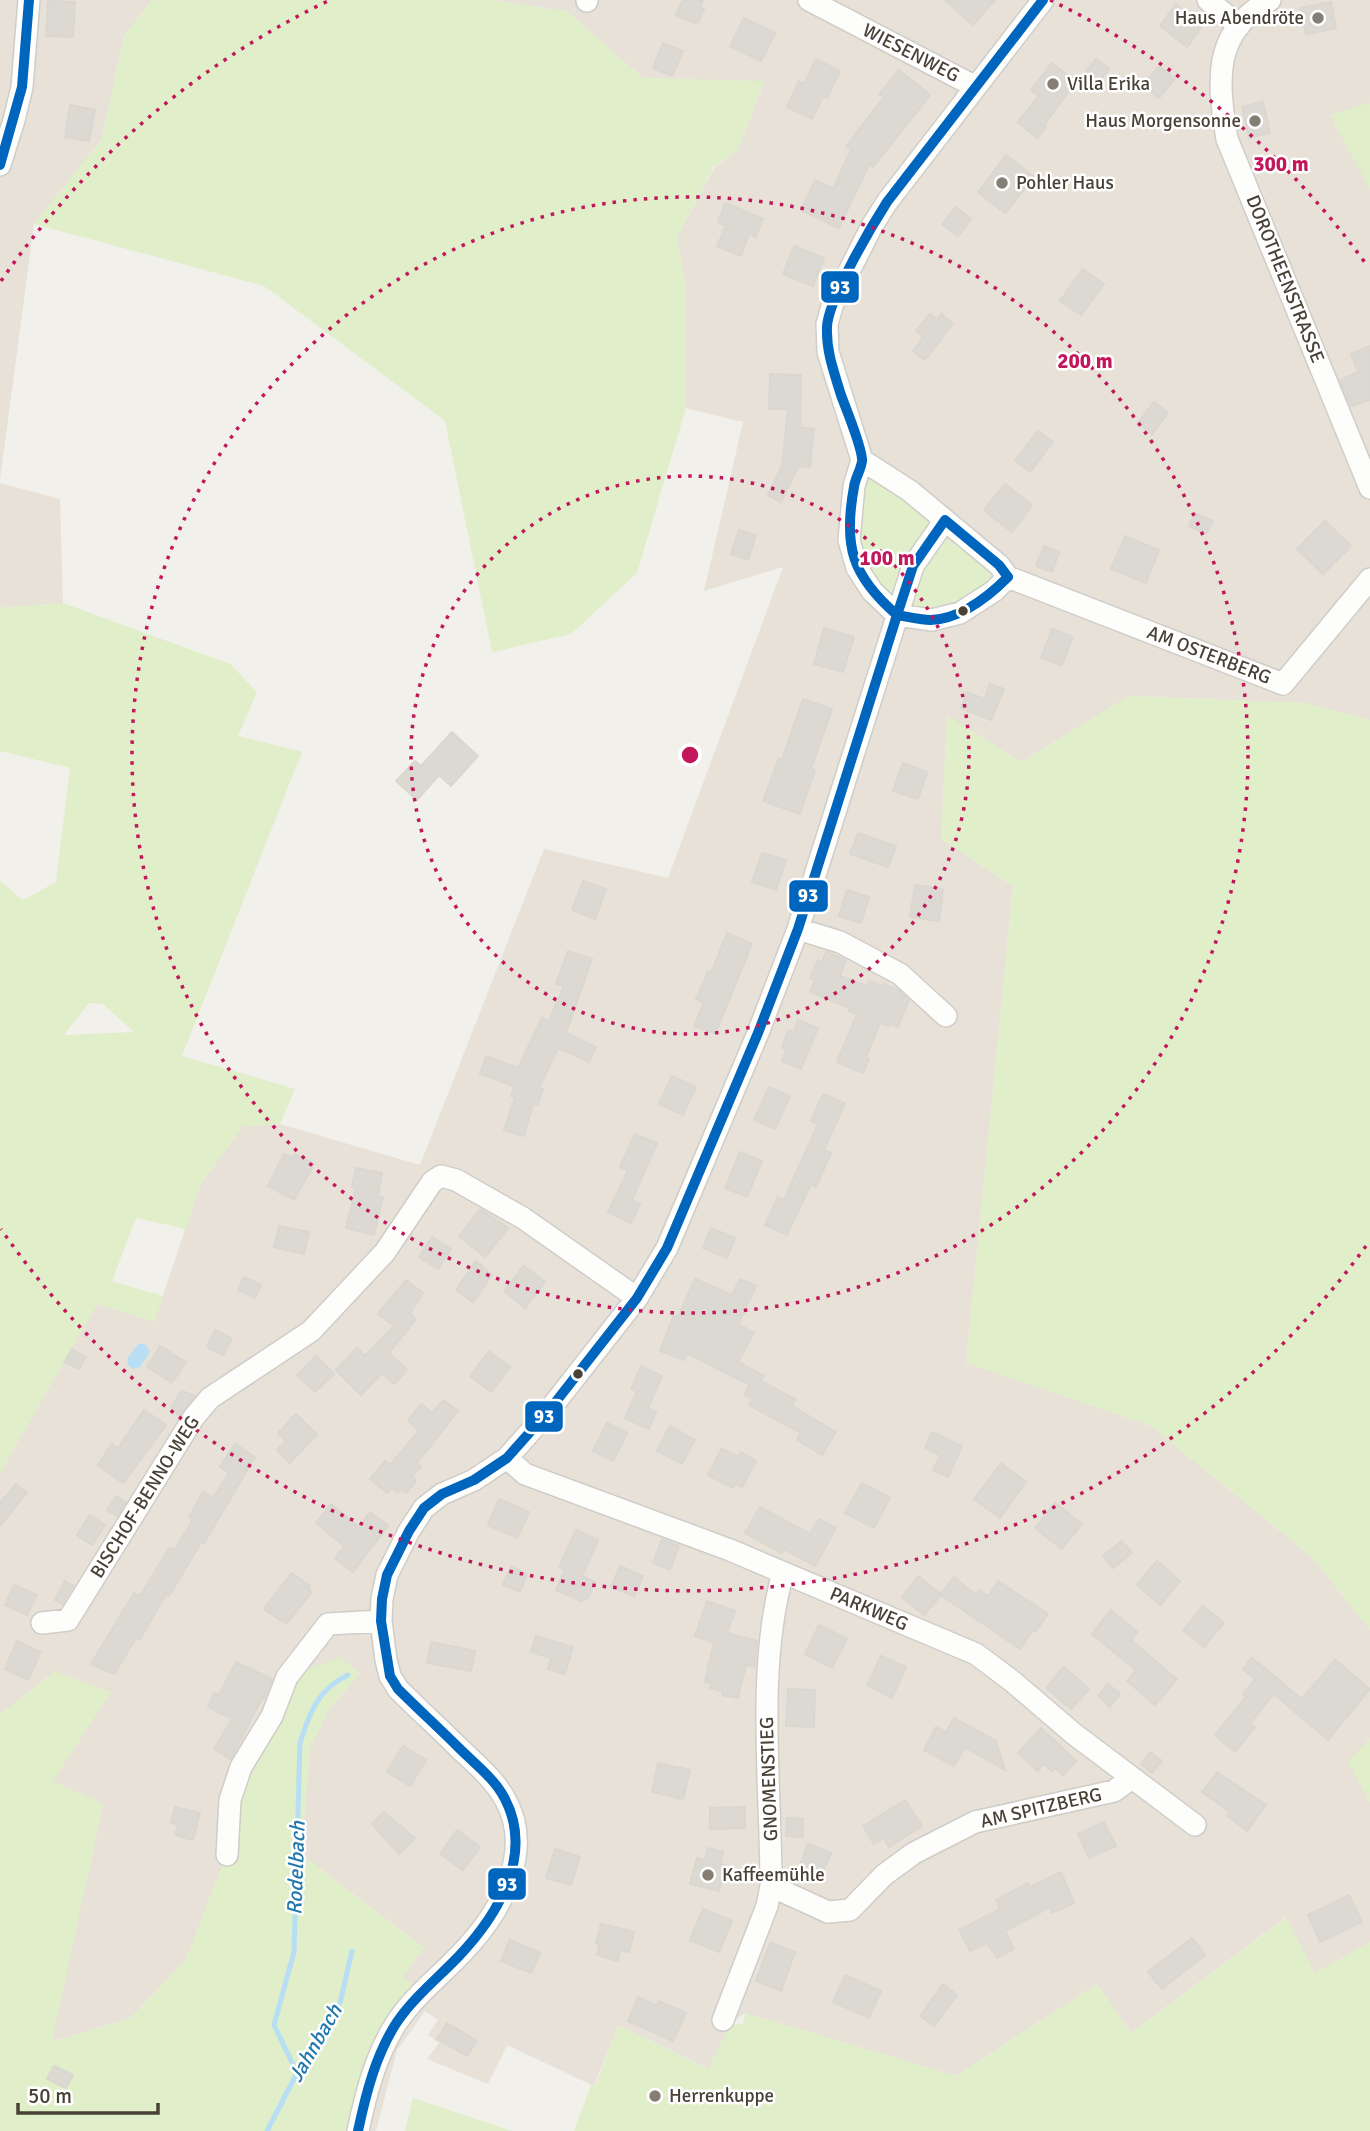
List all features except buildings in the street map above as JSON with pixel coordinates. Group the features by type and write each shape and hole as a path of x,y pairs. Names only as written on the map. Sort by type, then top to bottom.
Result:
{"street":[{"path":"0,165 22,87 29,0"},
{"name":"WIESENWEG","path":"809,0 976,87"},
{"path":"862,460 901,485 945,520 999,565 1008,577 994,591 960,613 932,620 897,615 872,591 856,568 849,540 854,486 862,460 828,352 827,324 833,303 887,202 1042,0"},
{"path":"1208,0 1239,26"},
{"name":"DOROTHEENSTRASSE","path":"1270,0 1239,26 1223,54 1219,90 1227,139 1370,488"},
{"path":"358,2131 373,2072 384,2044 415,1999 470,1944 492,1914 510,1881 517,1849 515,1820 506,1800 492,1780 398,1689 390,1676 380,1621 387,1576 409,1531 424,1508 442,1494 474,1480 507,1458 547,1413 637,1298 667,1248 758,1033 798,929 914,566 945,520"},
{"name":"AM OSTERBERG","path":"1008,577 1283,684 1370,579"},
{"path":"798,929 840,942 900,974 946,1016"},
{"name":"BISCHOF-BENNO-WEG","path":"42,1623 68,1620 194,1417 210,1398 312,1331 385,1252 432,1182 441,1176 456,1180 523,1218 637,1298"},
{"name":"PARKWEG","path":"507,1458 525,1474 730,1550 976,1654 1013,1681 1074,1734 1195,1825"},
{"name":"GNOMENSTIEG","path":"723,2020 767,1906 771,1886 766,1702 775,1602 783,1573"},
{"path":"226,1855 230,1800 241,1767 272,1716 287,1677 328,1624 380,1621"},
{"name":"AM SPITZBERG","path":"771,1886 828,1912 850,1910 884,1875 914,1853 975,1822 1114,1791 1132,1778"}],"shaded area":[{"path":"0,0 152,0 124,36 102,139 34,224 0,480"},
{"path":"492,0 1370,0 1370,105 1331,115 1370,189 1370,720 1306,703 1129,696 1021,762 947,716 941,839 1013,886 966,1362 1151,1426 1313,1558 1370,1630 1370,1738 1349,1762 1370,1803 1370,1942 1315,1974 1285,1918 1131,2033 1097,1984 956,2076 745,2013 731,2023 709,2069 618,2025 594,2086 507,2045 488,2084 427,2059 439,2043 428,2035 438,2020 425,2011 397,2050 376,2131 349,2131 414,1988 403,1976 424,1948 301,1854 310,1749 330,1707 360,1674 339,1657 227,1855 186,1959 131,2018 51,2042 103,1805 53,1781 55,1671 0,1715 0,1473 97,1303 154,1322 200,1185 243,1126 280,1124 420,1165 544,849 668,878 783,567 704,591 743,422 686,408 685,283 677,237 714,168 738,150 764,82 643,78 566,11"},
{"path":"0,483 60,499 63,603 0,608"}],"green space":[{"path":"152,0 492,0 566,11 643,78 764,81 738,150 713,168 677,237 685,283 686,408 637,573 571,634 492,652 445,421 264,286 34,224 102,139 124,36"},
{"path":"1370,103 1370,189 1330,115"},
{"path":"870,479 879,480 986,565 991,576 987,584 971,596 945,608 918,608 889,595 862,565 858,541 864,487"},
{"path":"63,603 230,664 257,692 238,736 302,752 182,1056 295,1089 280,1124 243,1126 200,1185 186,1229 136,1218 112,1281 163,1296 154,1322 97,1304 0,1473 0,881 23,900 56,882 70,768 0,751 0,608","holes":["89,1003 103,1004 134,1032 64,1035"]},
{"path":"1129,696 1306,703 1370,720 1370,1630 1313,1558 1151,1426 966,1363 1013,886 941,839 947,715 1021,762"},
{"path":"340,1657 360,1674 330,1707 310,1749 301,1854 424,1948 403,1976 415,1988 349,2131 0,2131 0,1715 55,1671 111,1692 53,1781 103,1804 52,2042 131,2018 186,1959 226,1855 230,1800 287,1677"},
{"path":"1370,1738 1370,1803 1348,1762"},
{"path":"1286,1918 1315,1973 1370,1942 1370,2131 574,2131 591,2085 595,2086 618,2025 708,2069 731,2023 743,2025 745,2013 956,2076 1097,1984 1131,2033"},
{"path":"413,2098 512,2131 405,2131"}],"water":[{"path":"138,1344 145,1344 150,1352 140,1367 133,1369 128,1365 127,1359"}],"waterway":[{"name":"Rodelbach","path":"297,2073 274,2025 294,1952 300,1743 316,1703 329,1688 348,1675"},
{"name":"Jahnbach","path":"267,2131 297,2073 322,2040 340,2003 352,1951"}],"transit line":[{"name":"93","path":"0,165 22,87 29,0"},
{"name":"93","path":"897,615 870,587 854,558 851,508 862,455 831,361 827,336 829,315 851,264 887,202 1043,0"},
{"name":"93","path":"945,520 999,565 1008,577 982,599 952,616 931,620 897,615 913,566 945,520"},
{"name":"93","path":"358,2131 373,2074 390,2034 411,2004 459,1956 487,1922 508,1883 516,1841 513,1820 496,1785 398,1689 390,1676 381,1621 387,1575 424,1508 442,1494 474,1480 507,1458 547,1413 637,1298 667,1248 758,1033 798,929 897,615"}],"place":[{"name":"Haus Abendröte","path":"1318,18"},
{"name":"Villa Erika","path":"1053,84"},
{"name":"Haus Morgensonne","path":"1255,121"},
{"name":"Pohler Haus","path":"1002,183"},
{"name":"Kaffeemühle","path":"708,1875"},
{"name":"Herrenkuppe","path":"655,2096"}]}
